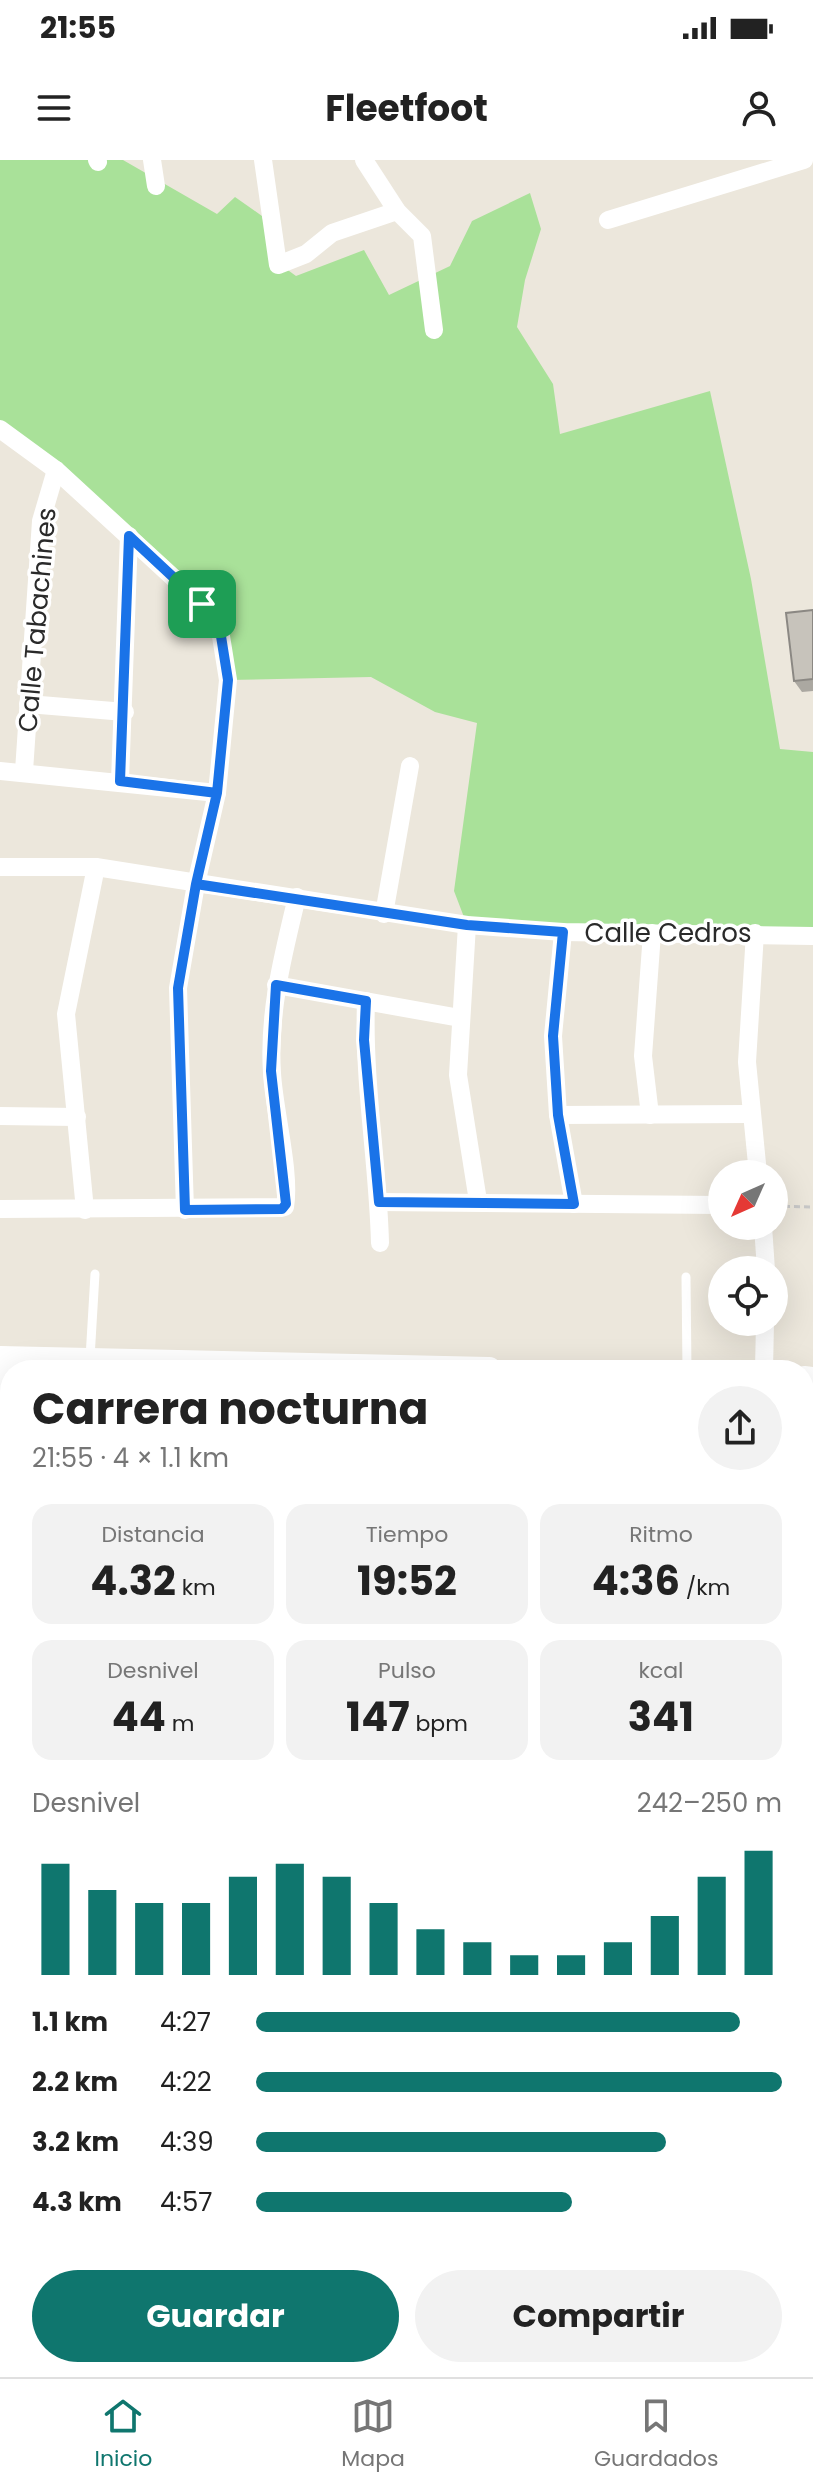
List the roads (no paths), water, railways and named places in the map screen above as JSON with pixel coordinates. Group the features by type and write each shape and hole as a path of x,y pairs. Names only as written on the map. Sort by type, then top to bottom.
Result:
{"street":[{"path":"152,160 156,186"},
{"path":"263,160 278,265 306,254 332,233 397,211"},
{"path":"364,160 397,211 422,236 434,330"},
{"path":"608,220 804,160"},
{"path":"0,429 56,470 129,536 202,604 220,630 228,680 217,793 196,884 177,1003 185,1210"},
{"name":"Calle Tabachines","path":"24,771 41,521 56,470"},
{"path":"120,781 125,712 129,536"},
{"path":"28,704 125,712"},
{"path":"384,914 410,766"},
{"path":"0,771 24,771 217,793"},
{"name":"Calle Cedros","path":"0,867 96,867 467,925 563,932 813,936"},
{"path":"85,1210 66,1014 96,867"},
{"path":"0,1209 285,1207 271,1071 276,985 297,897"},
{"path":"467,925 458,1075 478,1201"},
{"path":"563,932 553,1036 558,1115 574,1204"},
{"path":"650,1115 643,1056 652,933"},
{"path":"755,933 748,1038 749,1114 756,1160"},
{"path":"276,985 460,1018"},
{"path":"366,1001 364,1040 380,1243"},
{"path":"558,1115 749,1114"},
{"path":"0,1116 77,1117"},
{"path":"379,1202 708,1205"},
{"path":"764,1360 765,1336"}],"lane":[{"path":"90,1360 95,1274"},
{"path":"686,1277 687,1360"}]}
